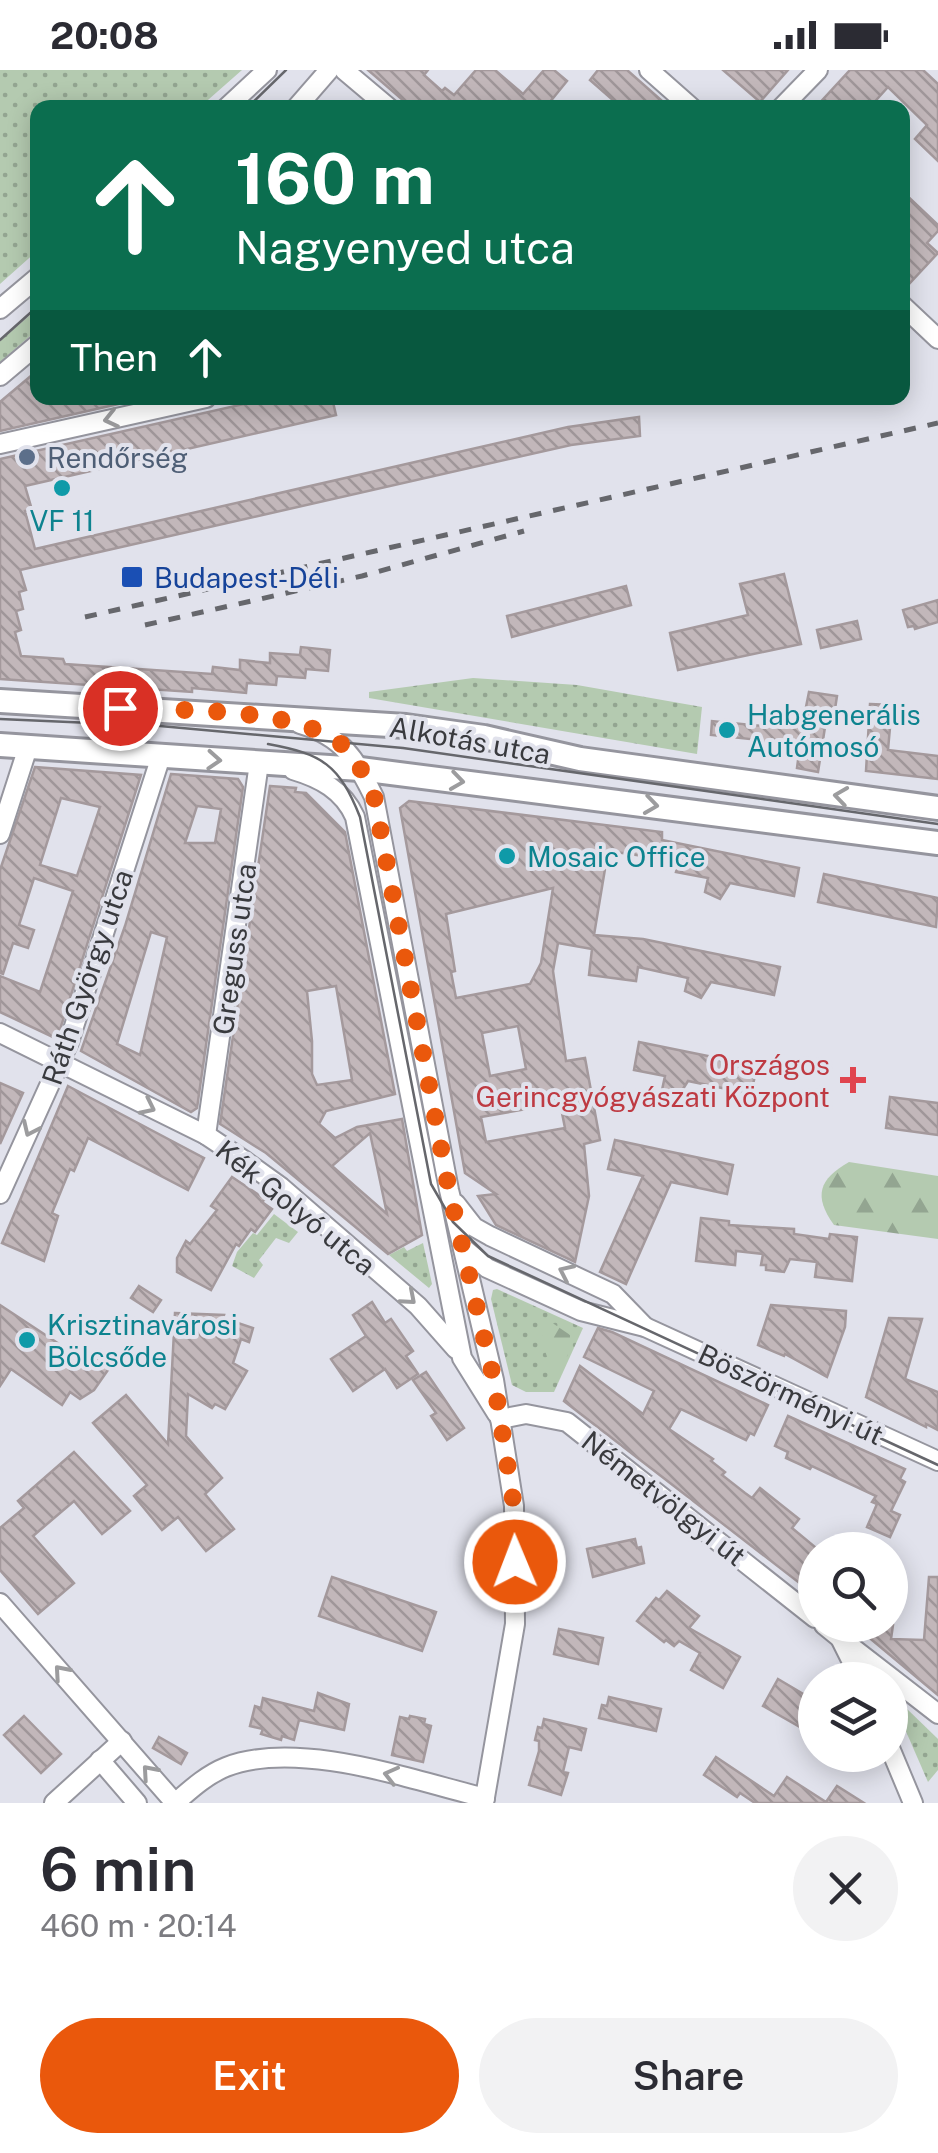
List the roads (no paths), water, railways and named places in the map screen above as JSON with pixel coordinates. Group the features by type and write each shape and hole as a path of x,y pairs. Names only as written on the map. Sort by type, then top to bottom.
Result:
{"main road":[{"name":"Alkotás utca","path":"0,701 424,728 580,759 938,808"},
{"name":"Alkotás utca","path":"0,745 360,769 938,844"}],"street":[{"path":"235,100 267,70"},
{"path":"303,100 329,70"},
{"path":"344,70 380,100"},
{"path":"648,70 683,100"},
{"path":"789,100 818,70"},
{"path":"0,308 30,284"},
{"path":"910,313 938,339"},
{"path":"0,376 30,351"},
{"path":"0,444 175,405"},
{"path":"0,1603 175,1803 224,1768 249,1760 300,1757 331,1761 485,1801 510,1661 516,1590 514,1506 494,1380 449,1190 378,810 349,751 318,730 280,718"},
{"path":"0,834 28,747"},
{"name":"Ráth György utca","path":"0,1194 61,1063 161,756"},
{"path":"263,763 324,782 350,805 355,817 462,1358 500,1419"},
{"name":"Greguss utca","path":"206,1136 263,763"},
{"name":"Kék Golyó utca","path":"0,1033 206,1136 281,1187 418,1306 462,1358"},
{"name":"Böszörményi út","path":"424,1178 440,1219 464,1248 498,1274 580,1311 645,1327 938,1461"},
{"name":"Böszörményi út","path":"449,1190 474,1227 613,1294 645,1327"},
{"path":"474,1291 484,1273 498,1274"},
{"name":"Németvölgyi út","path":"500,1419 526,1414 567,1422 798,1605"},
{"path":"845,1642 938,1714"},
{"path":"54,1803 122,1741"},
{"path":"100,1760 137,1803"},
{"path":"900,1772 913,1803"}],"tram line":[{"path":"255,100 286,70"},
{"path":"0,340 30,313"},
{"path":"0,719 160,726 403,748 938,824"},
{"path":"268,744 302,752 326,764 344,785 360,817 431,1184 453,1222 488,1256 938,1465"}],"railway":[{"path":"85,617 938,423"},
{"path":"145,625 362,576 524,531"}],"place":[{"name":"Rendőrség","path":"27,457"},
{"name":"VF 11","path":"62,488"},
{"name":"Budapest-Déli","path":"132,577"},
{"name":"Habgenerális Autómosó","path":"727,730"},
{"name":"Mosaic Office","path":"507,856"},
{"name":"Országos Gerincgyógyászati Központ","path":"853,1080"},
{"name":"Krisztinavárosi Bölcsőde","path":"27,1340"}]}
